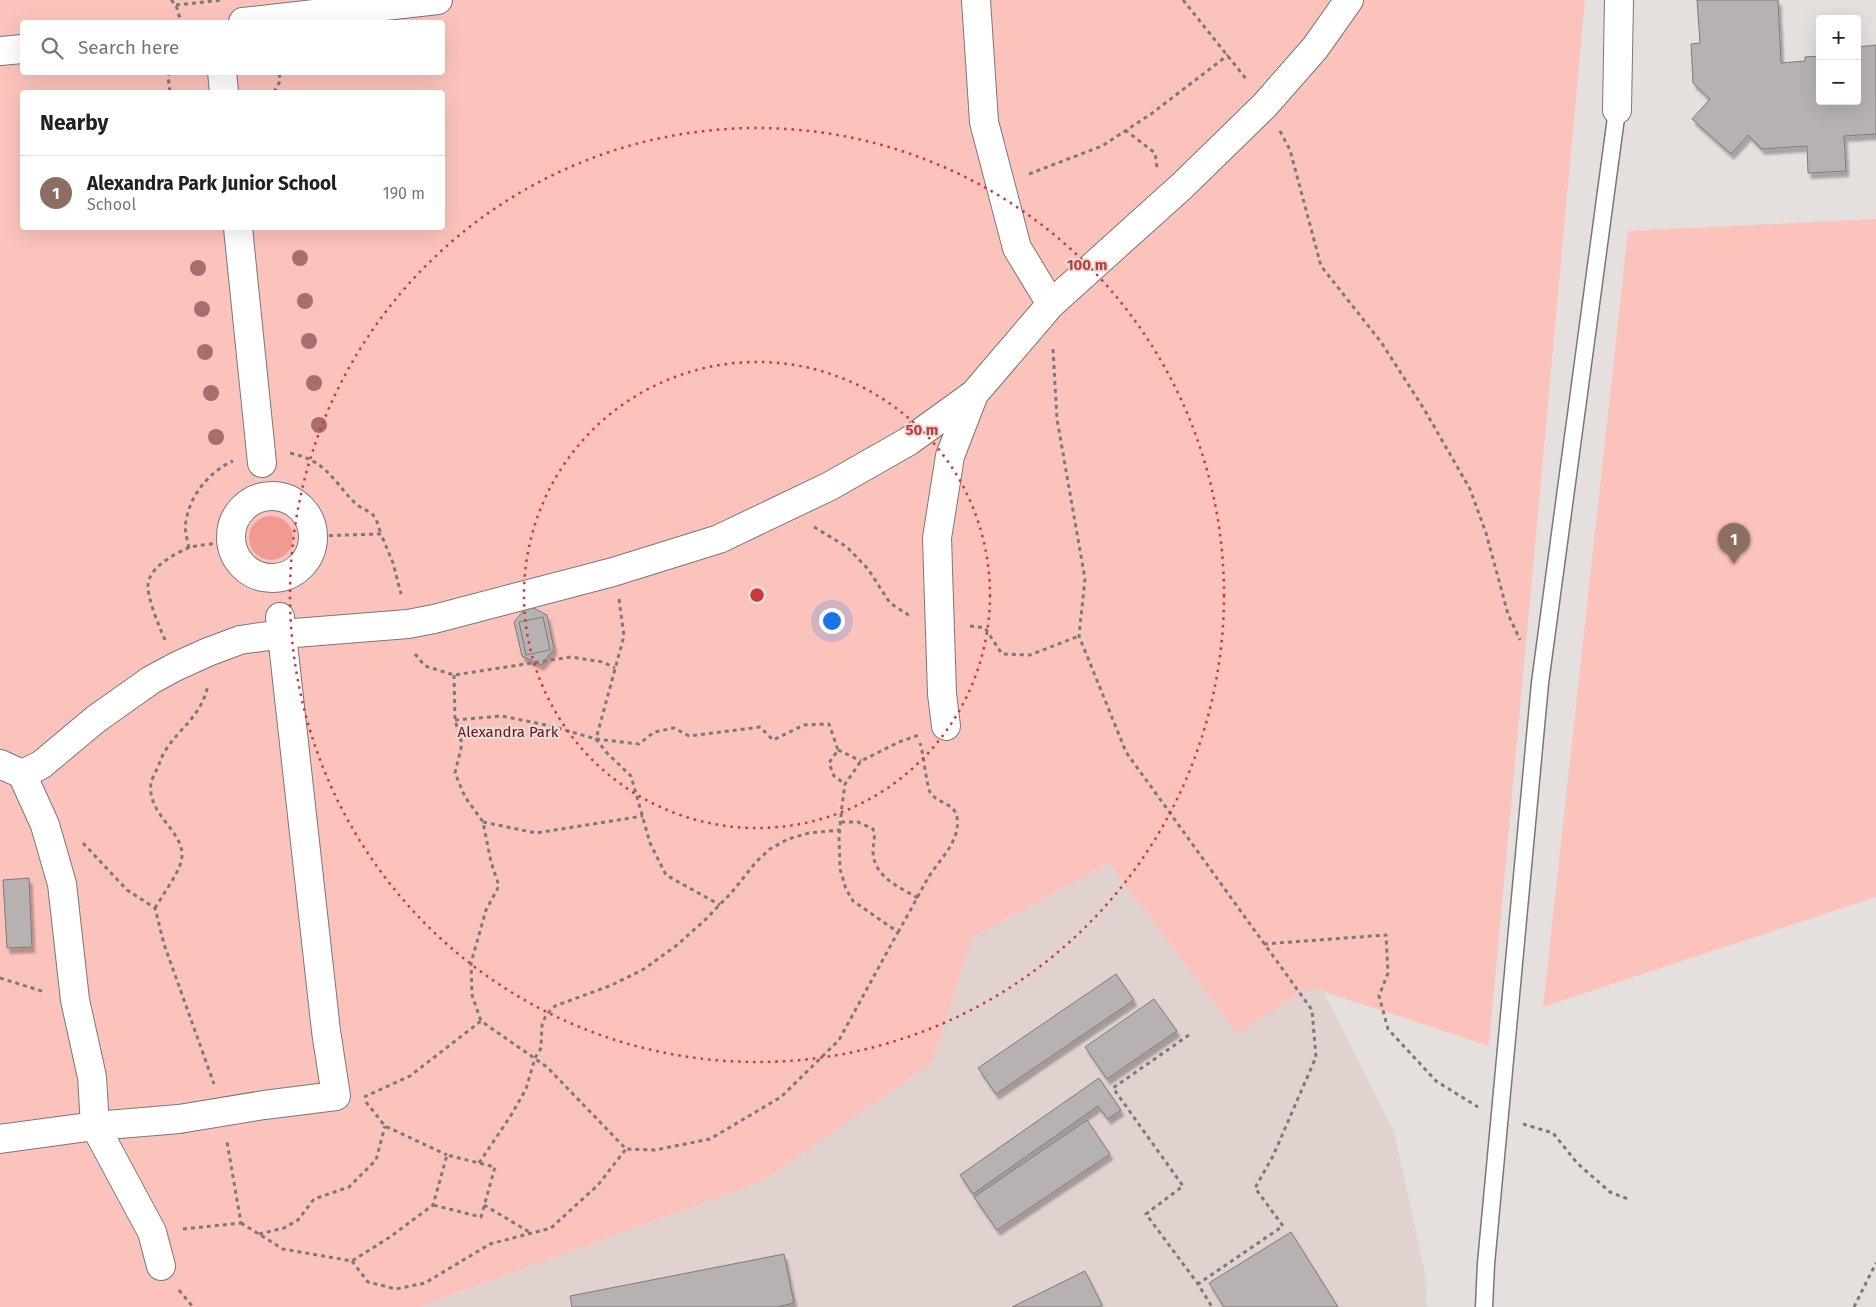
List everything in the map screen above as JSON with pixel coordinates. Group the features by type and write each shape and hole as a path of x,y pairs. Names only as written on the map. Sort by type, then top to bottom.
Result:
{"street":[{"path":"261,20 438,0"},
{"path":"976,0 984,122 1016,248 1050,304"},
{"path":"161,1266 152,1232 95,1126 92,1077 75,1000 62,884 45,825 11,769 41,765 96,719 151,680 208,652 240,640 279,607 408,624 434,619 613,572 719,539 830,486 909,441 974,394 1050,304 1163,203 1265,106 1315,48 1349,0"},
{"path":"1617,110 1619,0"},
{"path":"0,51 20,49"},
{"path":"222,75 224,90"},
{"path":"238,230 263,471 252,500 241,509 233,522 230,542 234,555 245,568 260,578 279,607"},
{"path":"946,726 942,694 938,538 950,456 974,394"},
{"path":"0,1138 179,1118 336,1096 326,1031 279,607 290,576 310,556 313,536 310,522 295,502 280,495 263,471"}],"lane":[{"path":"1484,1307 1486,1264 1540,683 1617,110"}],"path":[{"path":"171,0 176,5 180,20"},
{"path":"176,5 224,0"},
{"path":"1182,0 1228,55 1265,106 1290,150 1321,266 1381,342 1424,409 1470,489 1486,533 1508,614 1540,683"},
{"path":"1000,185 1102,146 1151,114 1228,55"},
{"path":"168,75 170,90"},
{"path":"275,90 280,81 279,75"},
{"path":"1126,130 1155,153 1163,203"},
{"path":"1050,304 1057,419 1085,579 1079,636 1126,752 1312,1010 1316,1057 1273,1156 1255,1188 1283,1226 1198,1284"},
{"path":"189,548 186,521 191,505 200,488 210,476 224,465 238,458 263,471 282,451 305,456 321,465 336,479 358,507 374,516 393,563 415,654 425,666 454,674 571,657 603,662 616,668"},
{"path":"800,500 812,526 847,547 868,569 890,603 919,621 985,628 1002,654 1030,655 1079,636"},
{"path":"313,536 381,534"},
{"path":"177,666 154,614 148,583 153,572 163,562 189,548 230,542"},
{"path":"596,739 624,636 622,615 613,572"},
{"path":"155,908 181,863 183,850 176,836 157,812 152,802 151,783 164,753 193,719 205,699 209,680 208,652"},
{"path":"454,674 455,720 462,744 455,773 465,797 483,822 491,862 499,886 486,910 471,963 472,995 481,1021 547,1067 626,1149 654,1150 710,1139 781,1098 839,1040 929,877 953,841 957,817 953,808 938,800 929,790 918,735"},
{"path":"455,720 502,716 551,726 596,739 640,744 654,732 674,728 688,736 760,727 773,740 804,725 830,724 838,750 861,761"},
{"path":"898,932 853,901 846,889 840,868 840,830 845,784 861,761 899,742 946,726"},
{"path":"596,739 607,753 631,776 650,843 666,875 720,905"},
{"path":"838,750 829,763 834,776 845,784"},
{"path":"483,822 536,833 643,816"},
{"path":"841,822 858,822 873,829 875,864 881,874 918,898"},
{"path":"479,1163 510,1117 526,1089 535,1058 541,1048 542,1025 546,1015 555,1006 612,985 644,969 677,945 720,905 756,862 770,849 788,839 840,830"},
{"path":"48,837 66,833 80,840 127,890 155,908 164,944 217,1091"},
{"path":"1264,944 1386,935 1388,973 1379,996 1388,1029 1436,1081 1484,1110"},
{"path":"0,978 75,1000"},
{"path":"433,1205 481,1216 495,1168 447,1155 384,1126 362,1098 410,1076 481,1021"},
{"path":"1189,1035 1113,1088 1183,1186 1146,1214 1198,1284 1212,1307"},
{"path":"1521,1123 1553,1133 1577,1163 1610,1192 1628,1199"},
{"path":"259,1234 284,1228 298,1220 314,1199 349,1187 376,1160 384,1126"},
{"path":"226,1139 241,1223"},
{"path":"352,1261 368,1282 396,1289 425,1284 490,1244 551,1228 598,1185 626,1149"},
{"path":"152,1232 241,1223 283,1249 352,1261 390,1237 433,1205 447,1155"},
{"path":"484,1205 532,1233"},
{"path":"1854,1307 1876,1263"}],"shaded area":[{"path":"267,516 275,516 287,522 293,538 287,554 275,560 267,560 255,554 249,542 249,534 255,522"},
{"path":"1109,863 1236,1032 1310,987 1324,992 1394,1132 1425,1273 1427,1307 419,1307 763,1181 932,1063 972,938"}],"green space":[{"name":"Alexandra Park","path":"0,0 1585,0 1489,1046 1310,987 1237,1033 1109,863 972,938 932,1063 763,1181 419,1307 0,1307"},
{"path":"1876,219 1876,897 1543,1007 1628,231"}],"building":[{"path":"1697,0 1778,0 1781,63 1805,61 1805,57 1816,56 1816,105 1861,105 1861,47 1876,45 1876,134 1844,136 1846,171 1808,173 1807,146 1762,149 1748,135 1731,154 1692,119 1710,99 1693,83 1691,44 1700,43"},
{"path":"528,605 547,615 554,649 541,665 522,656 514,622"},
{"path":"543,617 550,650 526,655 519,622"},
{"path":"29,878 32,947 7,948 3,880"},
{"path":"1116,974 1134,1000 996,1094 978,1068"},
{"path":"1154,999 1177,1031 1107,1079 1085,1047"},
{"path":"1099,1078 1121,1110 1108,1119 1098,1106 973,1194 960,1175"},
{"path":"1087,1120 1110,1154 997,1230 974,1197"},
{"path":"1291,1232 1338,1307 1224,1307 1209,1283"},
{"path":"784,1254 794,1303 777,1307 572,1307 570,1296"},
{"path":"1085,1271 1102,1305 1097,1307 1012,1307"}],"place":[{"name":"Alexandra Park Junior School","path":"1734,564"}]}
